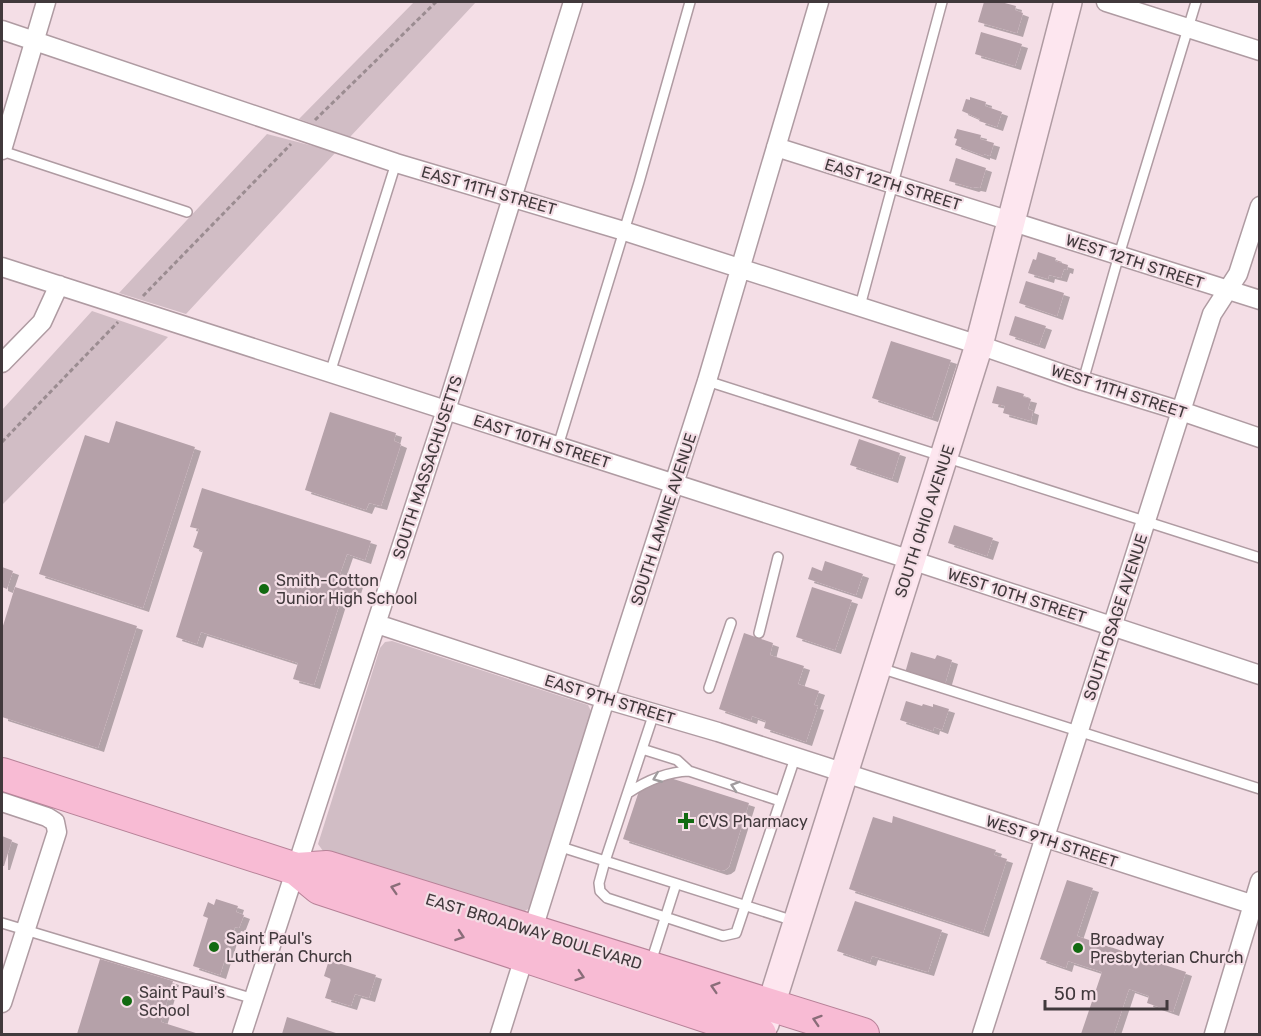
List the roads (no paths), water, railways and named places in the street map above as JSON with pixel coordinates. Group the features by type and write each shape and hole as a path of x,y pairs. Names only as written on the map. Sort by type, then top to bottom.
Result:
{"highway":[{"name":"EAST BROADWAY BOULEVARD","path":"2,774 296,868 327,867 761,1035"},
{"name":"EAST BROADWAY BOULEVARD","path":"528,944 650,967 862,1035"}],"main road":[{"name":"SOUTH OHIO AVENUE","path":"761,1035 979,345 1068,2"}],"street":[{"path":"2,151 46,2"},
{"name":"SOUTH MASSACHUSETTS","path":"242,1035 446,410 573,2"},
{"name":"SOUTH LAMINE AVENUE","path":"500,1035 707,381 819,2"},
{"path":"1106,2 1260,51"},
{"name":"EAST 11TH STREET","path":"2,30 302,133 624,231 979,345"},
{"name":"EAST 12TH STREET","path":"776,147 1011,221"},
{"name":"SOUTH OSAGE AVENUE","path":"982,1035 1212,314 1238,274 1260,206"},
{"name":"WEST 12TH STREET","path":"1011,221 1260,300"},
{"name":"EAST 10TH STREET","path":"2,267 911,560"},
{"path":"2,363 42,322 59,285"},
{"name":"WEST 11TH STREET","path":"979,345 1260,438"},
{"name":"WEST 10TH STREET","path":"911,560 1260,675"},
{"name":"EAST 9TH STREET","path":"377,624 844,774"},
{"name":"WEST 9TH STREET","path":"844,774 1256,906"},
{"path":"2,802 47,817 55,822 57,832 2,1003"},
{"path":"1214,1035 1256,906 1260,881"}],"lane":[{"path":"558,446 624,231 690,2"},
{"path":"860,306 942,2"},
{"path":"1083,381 1196,2"},
{"path":"2,151 187,212"},
{"path":"330,373 396,163"},
{"path":"707,381 1260,558"},
{"path":"759,633 778,557"},
{"path":"709,688 731,623"},
{"path":"878,667 1260,789"},
{"path":"654,713 605,861 599,883 600,891 608,898 723,936 736,933 795,758"},
{"path":"642,749 677,760 689,771"},
{"path":"627,794 638,786 663,776 674,772 689,771 780,801"},
{"path":"558,846 797,922"},
{"path":"650,967 676,884"},
{"path":"2,923 254,999"}],"place":[{"name":"Smith-Cotton Junior High School","path":"264,589"},
{"name":"CVS Pharmacy","path":"686,821"},
{"name":"Saint Paul's Lutheran Church","path":"214,947"},
{"name":"Broadway Presbyterian Church","path":"1078,948"},
{"name":"Saint Paul's School","path":"127,1001"}]}
